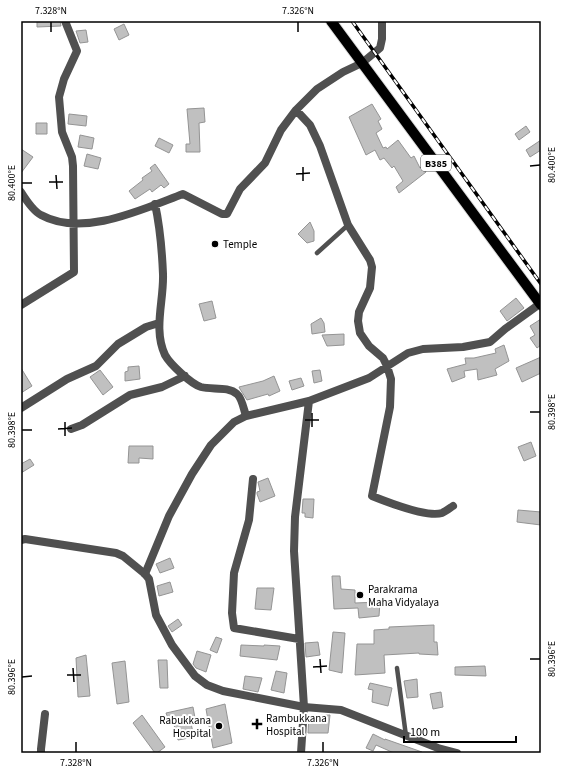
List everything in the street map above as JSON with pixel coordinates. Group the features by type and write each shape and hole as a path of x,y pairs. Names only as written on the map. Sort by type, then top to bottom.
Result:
{"main road":[{"name":"B385","path":"331,21 541,304"}],"street":[{"path":"21,305 74,272 73,166 72,157 62,132 59,97 64,78 77,51 65,21"},
{"path":"21,192 27,202 40,215 64,223 73,224 106,221 184,194 222,214 227,214 240,189 265,163 281,130 296,110 317,89 343,72 362,63 380,48 382,39 380,22"},
{"path":"296,110 310,125 320,146 348,225 370,260 372,266 370,288 359,312 358,321 360,333 369,346 383,358 391,380 390,407 372,496 399,506 433,514 443,513 453,506"},
{"path":"155,204 159,225 163,275 159,323 160,342 165,355 172,365 200,386 227,390 237,394 241,400 246,416"},
{"path":"145,574 169,516 192,474 211,445 234,422 246,416 309,401 369,378 408,353 423,349 463,347 490,342 505,329 541,304"},
{"path":"21,408 67,379 96,366 118,344 146,327 159,323"},
{"path":"71,429 82,425 130,395 162,387 185,376"},
{"path":"301,753 304,707 294,551 295,517 309,401"},
{"path":"254,479 249,520 234,573 232,613 234,628 299,639"},
{"path":"21,540 25,539 116,553 124,556 150,579 156,616 172,645 195,676 207,685 223,692 304,707 341,710 437,750 457,753"},
{"path":"41,753 45,714"}],"lane":[{"path":"317,253 348,225"},
{"path":"397,668 406,736"}],"building":[{"path":"37,21 60,21 61,26 37,27"},
{"path":"124,24 129,35 119,40 114,29"},
{"path":"86,30 88,42 80,43 76,31"},
{"path":"372,104 381,119 378,121 382,129 376,133 383,148 386,147 387,149 398,140 411,158 414,156 420,168 423,165 426,172 399,193 396,187 403,181 394,166 392,168 384,158 380,160 375,150 366,155 349,117"},
{"path":"204,108 205,122 199,123 200,152 186,152 186,144 190,144 187,109"},
{"path":"69,114 87,116 86,126 68,124"},
{"path":"36,123 47,123 47,134 36,134"},
{"path":"526,126 530,132 519,140 515,134"},
{"path":"80,135 94,138 92,149 78,147"},
{"path":"159,138 173,145 169,153 155,146"},
{"path":"541,140 541,150 530,157 526,150"},
{"path":"21,149 33,157 21,173"},
{"path":"87,154 101,158 98,169 84,166"},
{"path":"155,164 169,184 164,188 161,185 152,192 150,189 135,199 129,191 143,180 142,178 152,171 150,168"},
{"path":"310,222 314,231 314,241 307,243 298,234"},
{"path":"516,298 524,308 507,321 500,311"},
{"path":"212,301 216,318 204,321 199,304"},
{"path":"321,318 324,323 325,332 312,334 311,324"},
{"path":"541,319 541,345 537,348 530,338 535,335 530,326"},
{"path":"344,334 344,345 327,346 322,335"},
{"path":"504,345 509,361 495,369 497,375 478,380 477,369 464,371 465,377 452,382 447,369 466,364 465,358 474,358 496,353 495,349"},
{"path":"541,357 541,373 522,382 516,368"},
{"path":"139,366 140,379 125,381 125,372 128,371 128,367"},
{"path":"21,368 32,386 21,393"},
{"path":"100,370 113,387 103,395 90,377"},
{"path":"320,370 322,381 314,383 312,371"},
{"path":"274,376 280,391 269,396 268,394 247,400 239,387 263,381"},
{"path":"301,378 304,386 292,390 289,381"},
{"path":"531,442 536,456 524,461 518,447"},
{"path":"129,446 153,446 153,459 139,458 139,463 128,463"},
{"path":"30,459 34,465 21,473 21,464"},
{"path":"268,478 275,496 260,502 257,494 257,492 260,491 258,482"},
{"path":"303,499 314,499 313,518 305,517 305,513 302,513"},
{"path":"518,510 541,512 541,525 517,522"},
{"path":"170,558 174,568 160,573 156,564"},
{"path":"332,576 340,576 341,589 355,590 355,603 380,602 379,616 359,618 358,608 334,609"},
{"path":"170,582 173,592 159,596 157,586"},
{"path":"257,588 274,588 271,610 255,609"},
{"path":"178,619 182,625 172,632 168,626"},
{"path":"434,625 434,642 437,642 438,655 419,653 384,655 385,673 355,675 357,644 374,644 374,630 389,629 389,627"},
{"path":"333,632 345,633 342,673 329,670"},
{"path":"216,637 222,639 217,653 210,650"},
{"path":"318,642 320,655 306,657 305,643"},
{"path":"241,645 280,646 277,660 240,656"},
{"path":"197,651 211,655 206,672 196,668 193,664"},
{"path":"86,655 90,696 78,697 76,658"},
{"path":"158,660 167,660 168,688 160,688"},
{"path":"125,661 129,702 117,704 112,663"},
{"path":"485,666 486,676 455,675 455,667"},
{"path":"276,671 287,673 284,693 271,690"},
{"path":"245,676 262,678 258,692 243,689"},
{"path":"417,679 418,697 407,698 404,681"},
{"path":"370,683 392,688 388,706 372,702 373,690 368,689"},
{"path":"441,692 443,707 433,709 430,694"},
{"name":"Rabukkana Hospital","path":"225,704 232,743 213,748 206,709"},
{"path":"193,707 195,718 190,719 194,737 178,740 173,721 169,721 166,713"},
{"path":"142,715 165,747 157,753 155,753 133,723"},
{"path":"330,715 328,733 308,733 309,716"},
{"path":"373,734 385,740 422,753 394,753 376,745 373,751 366,748"}],"railway":[{"path":"352,21 541,284"}],"place":[{"name":"Temple","path":"215,244"},
{"name":"Parakrama Maha Vidyalaya","path":"360,595"},
{"name":"Rambukkana Hospital","path":"257,724"},
{"name":"Rabukkana Hospital","path":"219,726"}]}
